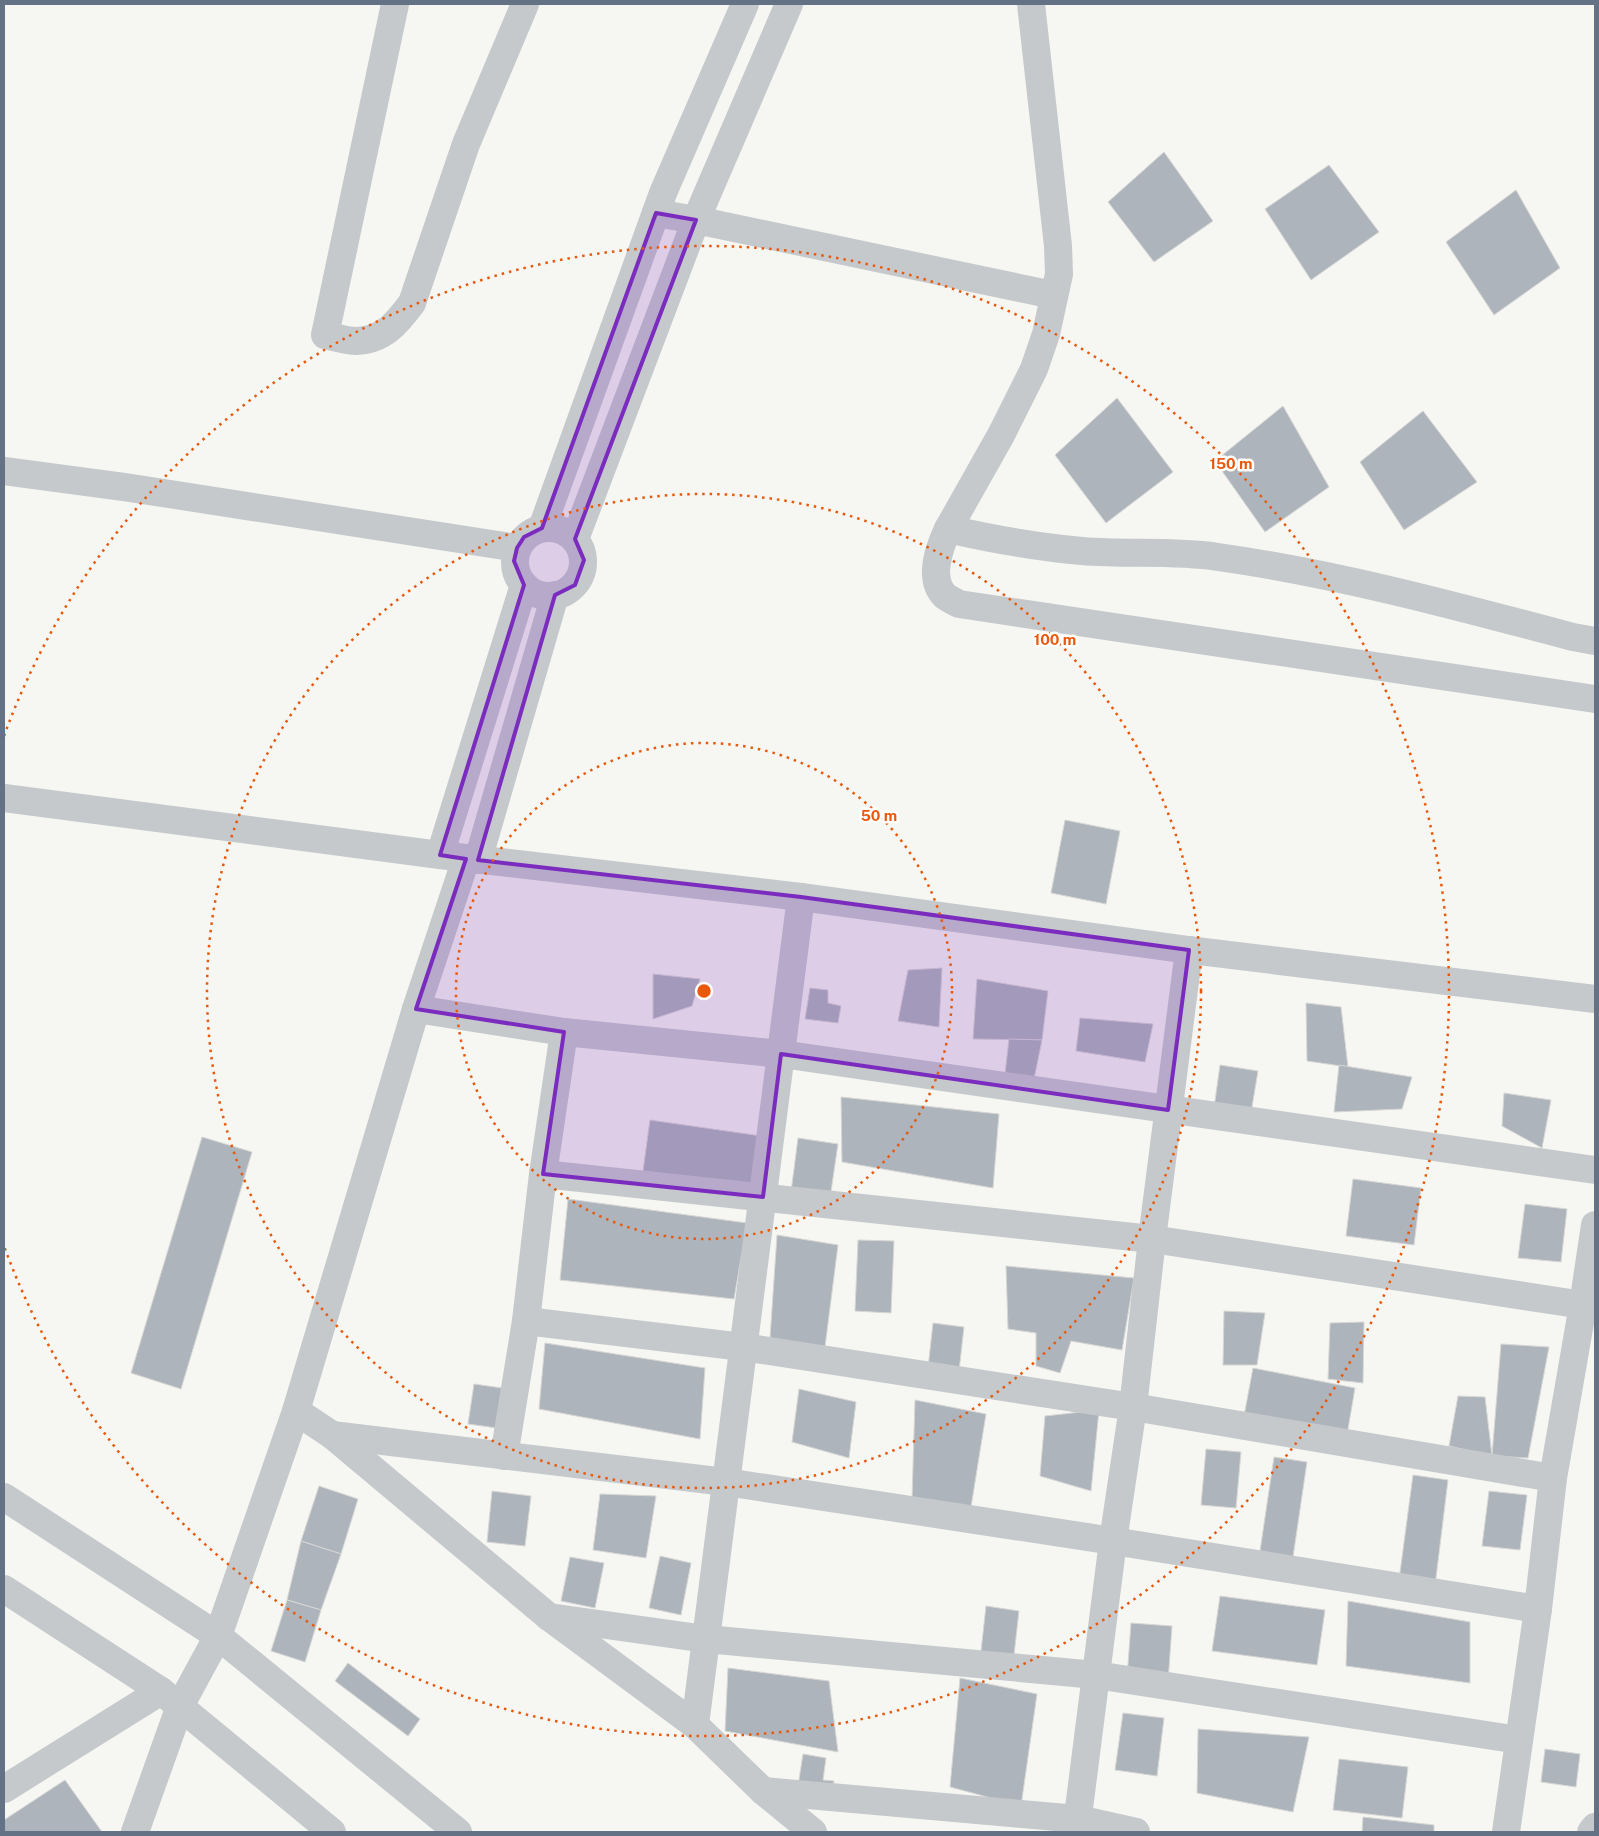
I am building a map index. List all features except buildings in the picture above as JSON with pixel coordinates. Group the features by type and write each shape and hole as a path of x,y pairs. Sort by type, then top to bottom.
{"street":[{"path":"395,4 326,335 356,341 381,336 398,321 412,303 466,144 524,4"},
{"path":"542,528 663,193 745,4"},
{"path":"575,539 696,220 789,4"},
{"path":"1032,4 1058,246 1059,274 1046,334 1034,369 1001,435 948,529 936,566 937,582 946,596 959,604 1595,699"},
{"path":"656,213 1053,295"},
{"path":"4,471 124,487 517,548"},
{"path":"548,527 562,529 575,539 581,547 584,560 582,573 575,585 564,594 550,596 535,593 524,585 516,574 514,561 517,548 524,537 535,530 548,527"},
{"path":"948,529 977,536 1083,551 1157,552 1217,556 1321,574 1422,597 1573,637 1595,641"},
{"path":"461,858 524,585"},
{"path":"135,1832 171,1698 218,1636 296,1411 461,858 556,595"},
{"path":"4,798 461,858 801,897 1189,950 1595,999"},
{"path":"695,1724 801,897"},
{"path":"1077,1825 1113,1541 1133,1407 1152,1239 1189,950"},
{"path":"416,1009 564,1032 781,1054 1595,1170"},
{"path":"504,1456 526,1321 543,1174 564,1032"},
{"path":"543,1174 1152,1239 1583,1305"},
{"path":"1506,1832 1538,1609 1553,1478 1595,1225"},
{"path":"526,1321 744,1347 1133,1407 1553,1478"},
{"path":"296,1411 332,1435 549,1617 695,1724 763,1791 813,1832"},
{"path":"332,1435 726,1482 1113,1541 1538,1609"},
{"path":"4,1497 218,1636 458,1832"},
{"path":"4,1589 171,1698 332,1832"},
{"path":"549,1617 706,1639 1096,1675 1519,1740"},
{"path":"4,1789 171,1698"},
{"path":"763,1791 1136,1832"},
{"path":"1591,1832 1595,1827"}],"highlighted area":[{"path":"656,213 696,220 575,539 584,560 575,585 555,595 478,860 801,897 1189,950 1168,1110 781,1054 763,1197 543,1174 564,1032 416,1009 466,859 440,855 524,585 514,561 517,548 524,537 542,528"}]}
